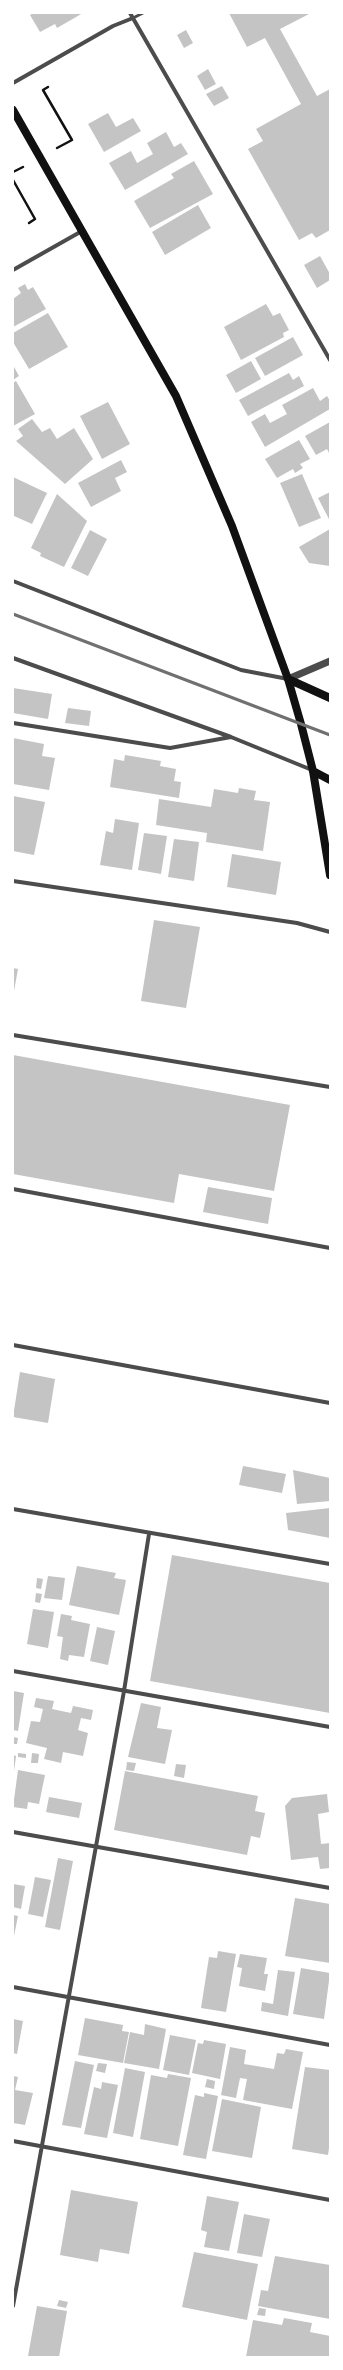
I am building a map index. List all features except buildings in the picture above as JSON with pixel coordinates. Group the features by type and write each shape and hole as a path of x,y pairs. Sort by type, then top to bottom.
{"main road":[{"path":"13,110 176,396 232,526 288,679 313,771 330,875"},
{"path":"288,679 330,698"},
{"path":"313,771 330,780"}],"street":[{"path":"130,13 330,360"},
{"path":"13,83 113,26 133,18"},
{"path":"13,270 82,230"},
{"path":"13,581 241,670 288,679 330,660"},
{"path":"13,658 231,737 313,771"},
{"path":"13,723 170,748 231,737"},
{"path":"13,880 297,923 330,932"},
{"path":"13,1035 330,1087"},
{"path":"13,1189 330,1248"},
{"path":"13,1345 330,1403"},
{"path":"13,1509 148,1534 330,1564"},
{"path":"13,2306 124,1691 148,1534"},
{"path":"13,1671 330,1727"},
{"path":"13,1832 330,1888"},
{"path":"13,1987 69,1999 330,2045"},
{"path":"13,2141 330,2200"}],"lane":[{"path":"133,18 142,13"}],"path":[{"path":"48,87 43,90 72,140"},
{"path":"13,180 35,219 29,223"}],"railway":[{"path":"13,614 330,735"}]}
